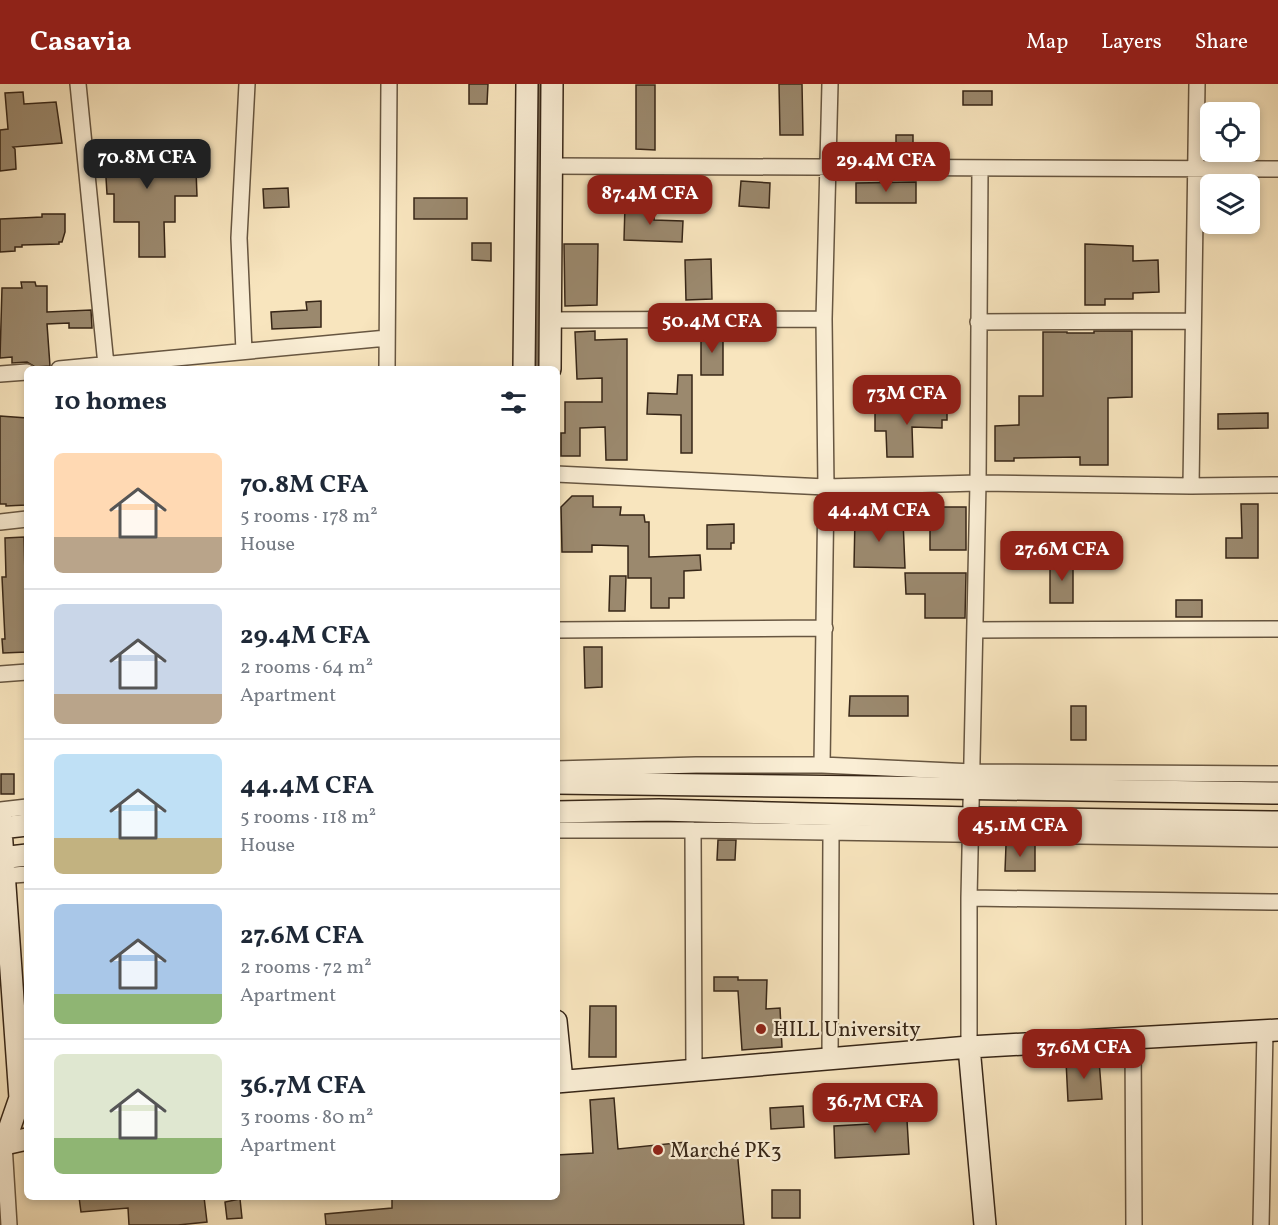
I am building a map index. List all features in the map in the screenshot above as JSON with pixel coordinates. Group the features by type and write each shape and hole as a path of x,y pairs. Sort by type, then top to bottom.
{"street":[{"path":"78,84 106,365"},
{"path":"244,351 239,238 247,84"},
{"path":"387,366 389,84"},
{"path":"524,366 527,84"},
{"path":"550,366 552,84"},
{"path":"822,765 826,487 824,319 830,84"},
{"path":"1191,486 1197,84"},
{"path":"552,166 1278,169"},
{"path":"980,168 978,483 969,898 969,1047 985,1225"},
{"path":"550,320 824,319"},
{"path":"978,322 1193,321"},
{"path":"94,366 387,338"},
{"path":"0,374 24,372"},
{"path":"560,474 826,487 978,483 1278,485"},
{"path":"0,522 24,519"},
{"path":"560,630 825,628"},
{"path":"976,630 1278,629"},
{"path":"0,674 24,672"},
{"path":"560,769 822,765 973,781 1278,793"},
{"path":"560,783 837,785 1278,774"},
{"path":"0,820 24,808"},
{"path":"560,812 659,810 1278,839"},
{"path":"0,820 24,824"},
{"path":"0,820 20,1098 1,1140 9,1225"},
{"path":"560,830 693,830 831,834 971,826 1278,822"},
{"path":"693,830 694,1070"},
{"path":"830,1059 831,834"},
{"path":"2,867 24,856"},
{"path":"2,867 24,873"},
{"path":"969,898 1278,902"},
{"path":"560,1082 969,1047 1133,1036 1271,1031 1271,1132 1261,1225"},
{"path":"1133,1036 1134,1225"},
{"path":"1,1140 24,1139"}],"building":[{"path":"469,84 488,84 487,104 469,104"},
{"path":"779,84 802,84 803,135 780,135"},
{"path":"636,85 655,85 655,150 636,149"},
{"path":"963,91 992,91 992,105 963,105"},
{"path":"23,92 24,104 56,102 62,143 13,147 16,169 0,171 0,130 8,129 5,93"},
{"path":"896,135 913,135 913,155 896,155"},
{"path":"172,143 173,170 196,170 197,196 175,196 175,222 164,222 165,257 139,257 139,222 114,222 114,194 107,194 104,145"},
{"path":"621,180 621,198 596,199 595,181"},
{"path":"741,181 770,183 769,208 739,206"},
{"path":"916,182 916,203 856,203 856,183"},
{"path":"288,188 289,207 264,208 263,189"},
{"path":"414,198 467,198 467,219 414,219"},
{"path":"625,205 655,205 654,220 683,221 682,242 624,240"},
{"path":"42,214 65,214 65,232 62,242 22,245 22,247 15,247 15,251 0,252 0,219 42,217"},
{"path":"472,243 491,243 491,261 472,260"},
{"path":"564,244 598,244 597,305 565,306"},
{"path":"1085,244 1133,246 1133,261 1158,260 1159,292 1133,293 1133,299 1105,299 1105,305 1085,305"},
{"path":"711,259 712,299 686,300 685,260"},
{"path":"21,282 35,282 36,286 47,286 47,312 91,310 92,328 69,328 69,323 47,324 50,366 33,366 27,362 12,363 12,357 0,358 2,288 22,288"},
{"path":"321,301 321,327 272,329 271,312 307,310 306,302"},
{"path":"595,331 595,340 627,339 627,460 606,460 605,427 580,428 580,456 561,456 561,433 565,433 565,402 602,402 602,378 577,379 575,332"},
{"path":"1094,331 1132,331 1132,397 1108,398 1108,465 1080,465 1080,457 1014,458 1014,461 995,461 995,426 1019,425 1019,396 1043,396 1043,332 1094,333"},
{"path":"704,333 723,333 723,375 701,375 701,339 704,339"},
{"path":"678,375 692,375 692,453 681,453 681,415 647,414 648,393 677,394"},
{"path":"904,406 947,407 947,420 942,420 942,428 912,427 913,457 887,457 886,431 875,431 875,410 904,410"},
{"path":"1268,413 1268,428 1218,429 1218,414"},
{"path":"0,416 24,418 24,505 0,504"},
{"path":"572,496 593,496 593,507 621,507 620,515 644,515 645,522 649,522 649,557 700,555 701,570 684,571 684,598 669,598 669,608 651,608 651,578 628,578 628,546 592,545 592,552 562,552 561,507"},
{"path":"1241,504 1258,504 1258,558 1226,558 1226,538 1242,538"},
{"path":"930,507 966,507 966,550 930,550"},
{"path":"855,517 903,520 905,568 854,567"},
{"path":"734,524 734,543 731,543 731,549 707,549 707,525"},
{"path":"24,537 24,652 3,653 2,639 5,639 2,577 6,577 5,538"},
{"path":"1050,562 1073,562 1073,603 1050,603"},
{"path":"905,573 966,573 965,618 925,618 925,594 906,594"},
{"path":"610,576 626,576 625,611 609,611"},
{"path":"1176,600 1202,600 1202,617 1176,617"},
{"path":"584,647 602,647 602,687 585,688"},
{"path":"850,696 908,696 908,716 849,716"},
{"path":"1071,706 1086,706 1086,740 1071,740"},
{"path":"1,774 14,774 14,794 1,794"},
{"path":"718,840 736,840 735,860 717,860"},
{"path":"1006,845 1035,845 1035,871 1005,871"},
{"path":"714,977 767,980 766,1009 780,1008 782,1047 742,1050 738,991 714,991"},
{"path":"590,1006 616,1006 616,1057 589,1057"},
{"path":"1099,1060 1102,1099 1068,1101 1066,1061"},
{"path":"614,1098 618,1149 686,1142 687,1151 737,1149 744,1225 326,1225 325,1214 392,1208 392,1200 560,1200 560,1155 593,1153 590,1100"},
{"path":"906,1103 909,1154 835,1158 834,1126 870,1124 869,1105"},
{"path":"803,1106 804,1127 771,1129 770,1108"},
{"path":"772,1190 800,1190 800,1218 772,1218"},
{"path":"79,1200 204,1200 207,1222 178,1225 129,1225 128,1208 81,1212"},
{"path":"240,1200 242,1218 227,1219 225,1202"}],"waterway":[{"path":"538,366 540,84"}],"place":[{"name":"HILL University","path":"761,1029"},
{"name":"Marché PK3","path":"658,1150"}]}
